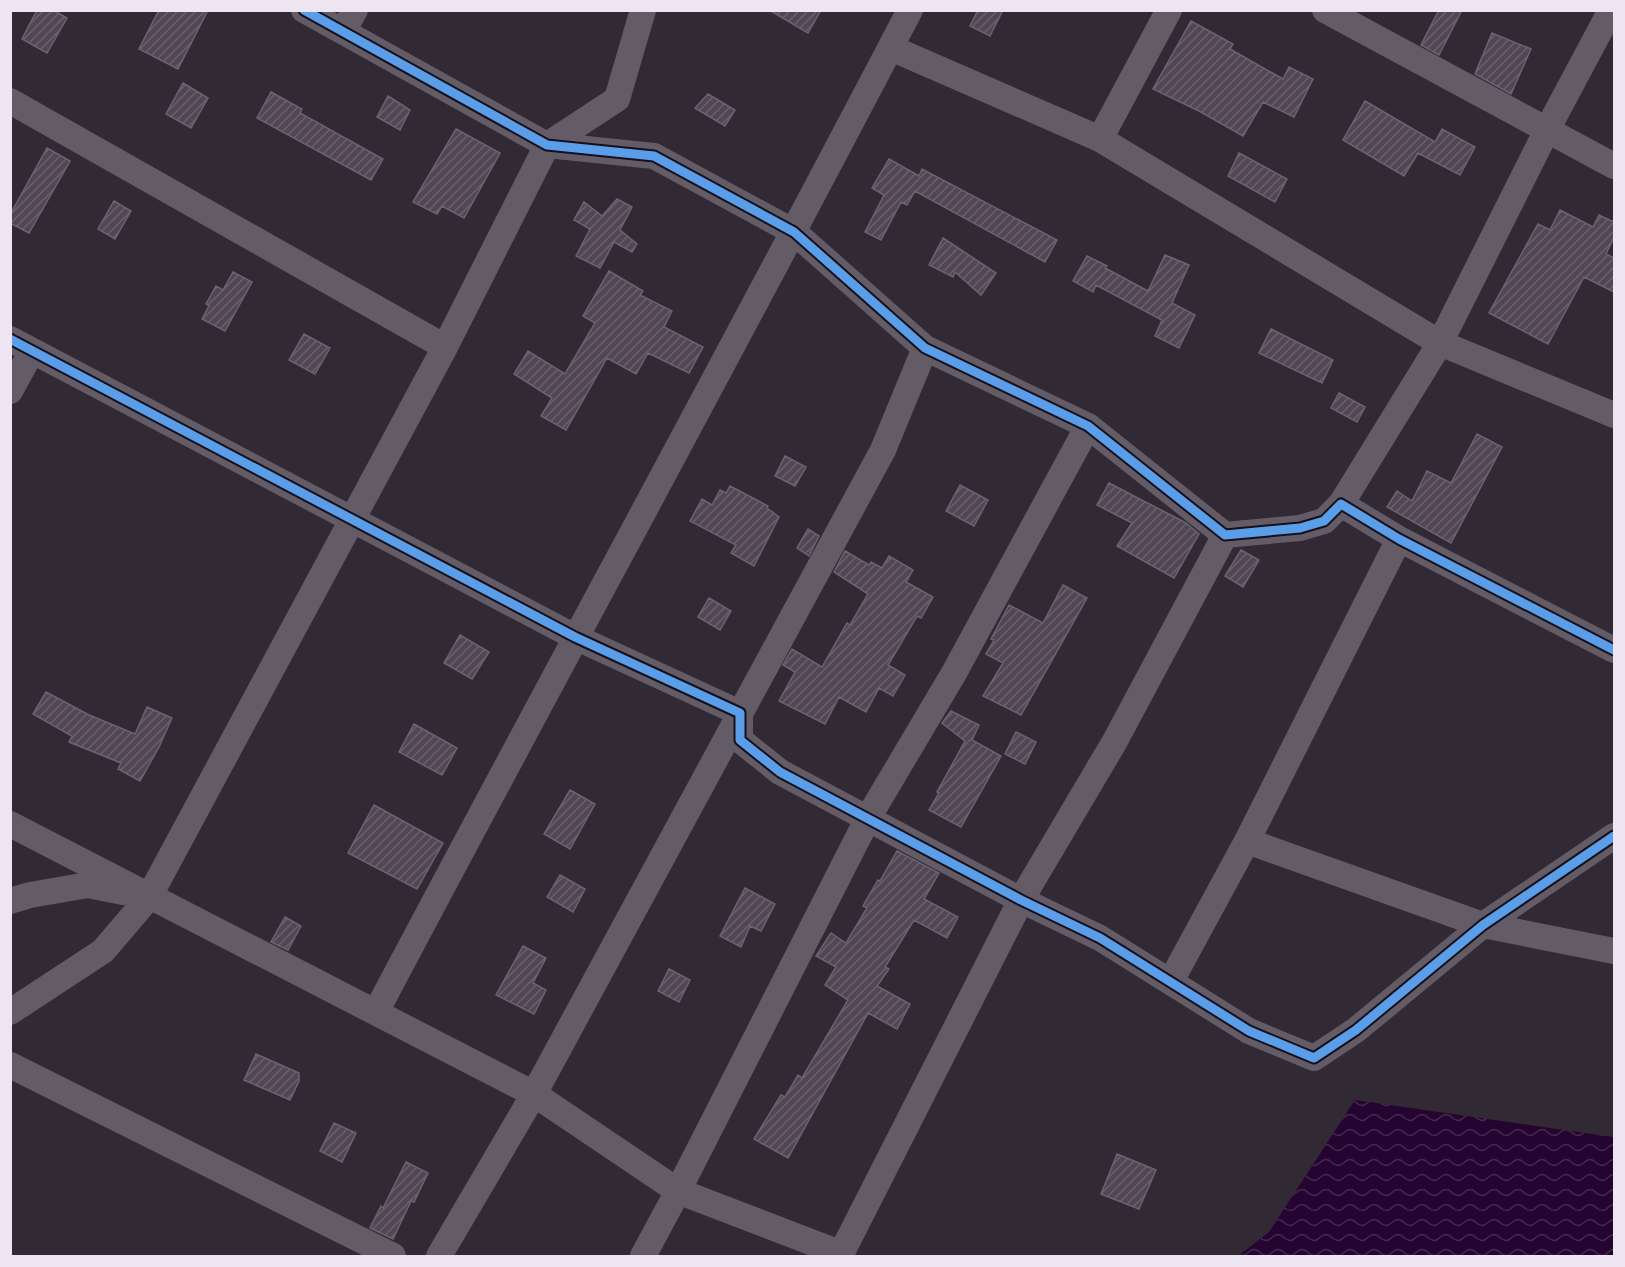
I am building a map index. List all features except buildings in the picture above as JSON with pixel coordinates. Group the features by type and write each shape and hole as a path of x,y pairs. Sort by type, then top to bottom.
{"street":[{"path":"303,10 349,21 547,146 654,156 794,232 925,348 1088,426 1225,535 1300,528 1324,521 1341,504 1440,343 1547,130 1611,10"},
{"path":"10,1012 103,951 149,897 353,521 547,146 617,99 643,10"},
{"path":"376,1012 794,232 910,10"},
{"path":"1100,139 1169,10"},
{"path":"1324,10 1614,166"},
{"path":"891,48 1100,139 1440,343 1614,415"},
{"path":"10,101 445,346"},
{"path":"10,391 21,345 575,637 740,713"},
{"path":"439,1257 534,1094 883,450 925,348"},
{"path":"643,1257 868,818 954,673 1088,426"},
{"path":"1341,504 1399,539 1614,650"},
{"path":"10,824 534,1094 678,1191 841,1255 1021,900 1115,741 1225,535"},
{"path":"1171,981 1247,841 1399,539"},
{"path":"740,713 740,740 780,772 1021,900 1100,938 1249,1031 1314,1058 1356,1030 1483,924 1614,836"},
{"path":"1247,841 1483,924 1614,951"},
{"path":"10,900 88,885 149,897"},
{"path":"10,1065 393,1257"}],"water":[{"path":"1355,1100 1614,1137 1614,1256 1238,1256 1269,1232"}],"cycle path":[{"path":"304,10 547,145 654,156 794,232 925,348 1088,426 1225,535 1300,528 1324,521 1341,504 1399,539 1614,650"},
{"path":"10,339 575,637 740,713 740,740 780,772 1021,900 1100,938 1249,1031 1314,1058 1356,1030 1483,925 1614,836"}]}
